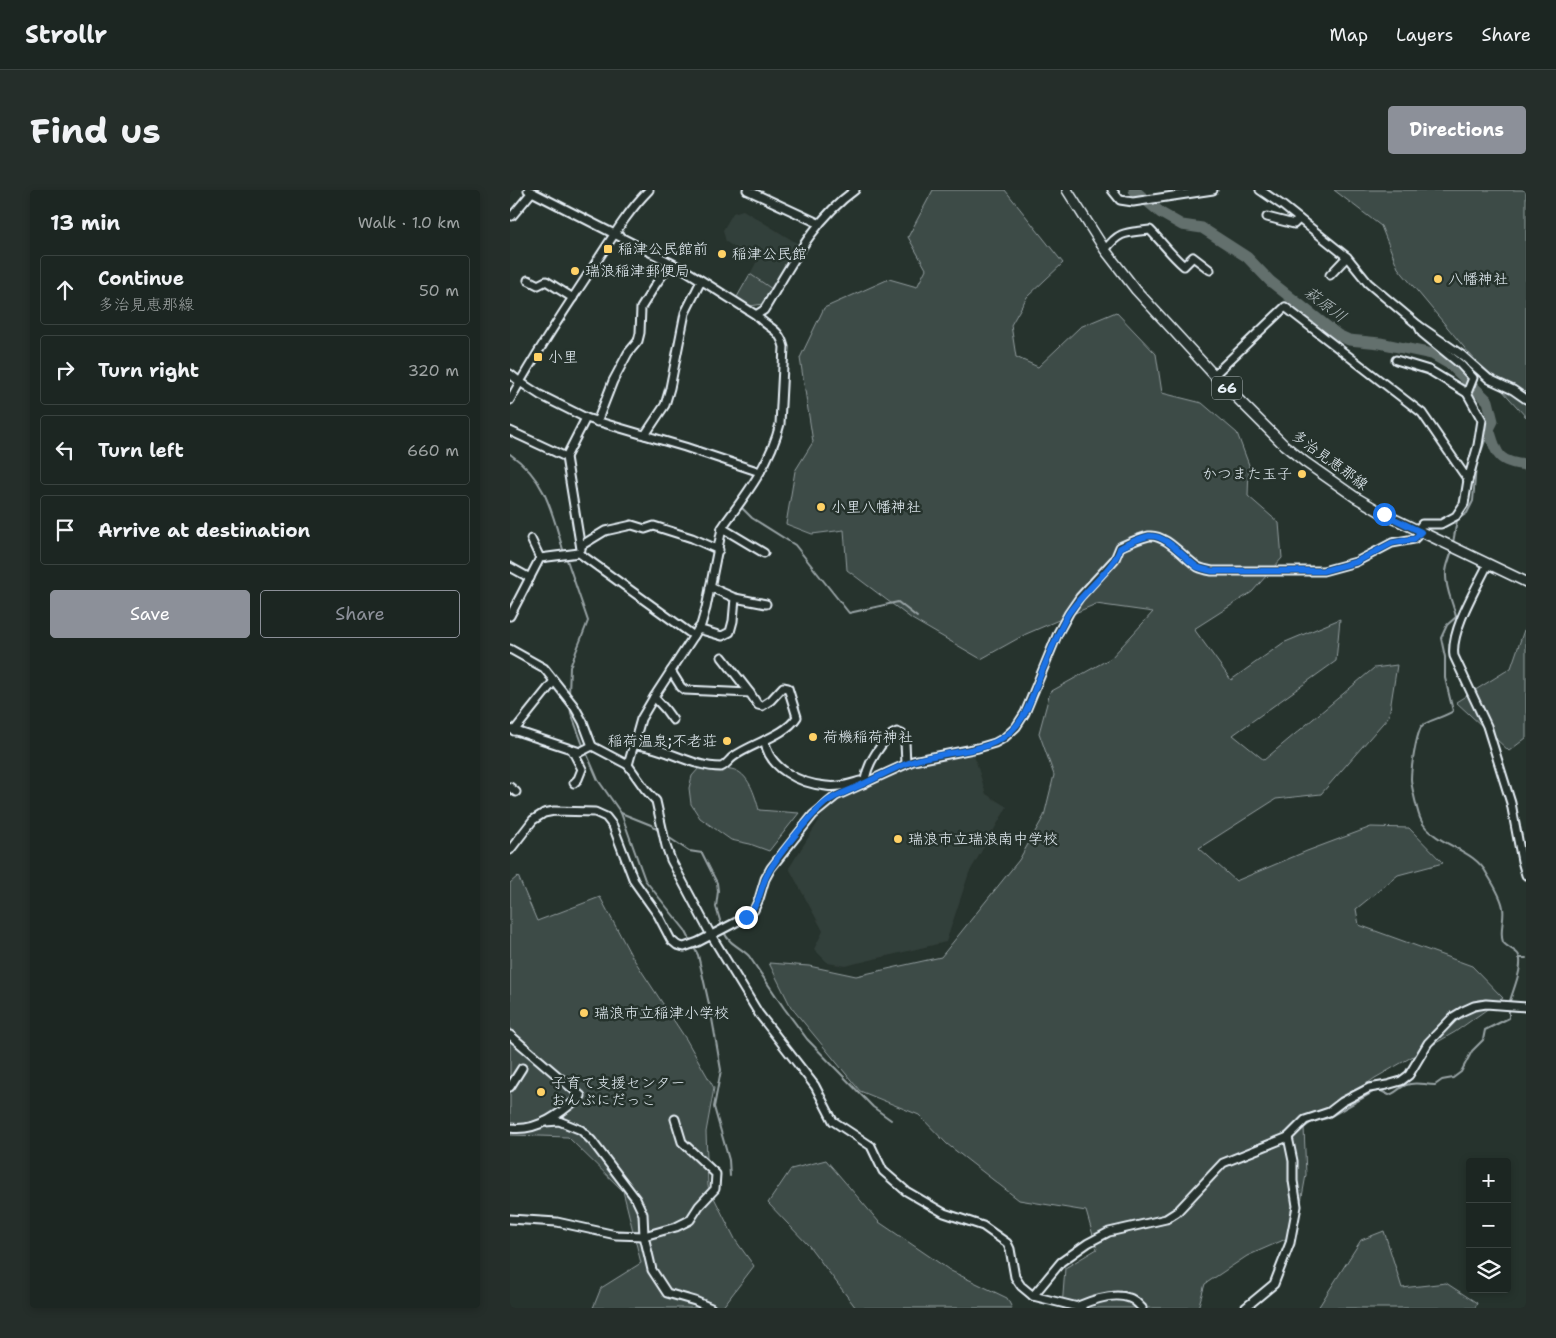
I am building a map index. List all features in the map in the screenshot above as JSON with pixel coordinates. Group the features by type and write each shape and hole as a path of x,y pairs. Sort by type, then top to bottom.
{"main road":[{"name":"多治見恵那線","path":"1067,190 1105,250 1141,296 1214,375 1265,426 1305,462 1355,497 1432,538 1526,582"}],"street":[{"path":"747,190 818,223"},
{"path":"1112,190 1120,200 1133,202 1213,190"},
{"path":"1260,190 1275,199 1347,257 1368,283 1418,324 1463,356 1489,379 1513,390 1526,399"},
{"path":"512,216 530,191 685,270 756,315 782,337 784,347 780,424 777,435 755,483 722,528 719,550 702,621 641,719 628,765"},
{"path":"510,400 614,234 645,191"},
{"path":"756,315 764,310 818,223 850,191"},
{"path":"1266,217 1294,224 1299,219"},
{"path":"1105,250 1113,239 1121,234 1150,230 1165,244 1172,256 1184,266 1193,257 1210,270"},
{"path":"1330,275 1347,257"},
{"path":"597,422 613,381 628,353 638,341 641,308 671,263"},
{"path":"528,280 538,285 546,280 573,298"},
{"path":"645,435 665,404 685,313 701,281"},
{"path":"1214,375 1285,307 1422,413 1468,480"},
{"path":"1418,324 1422,333 1460,364 1473,378 1467,393"},
{"path":"510,850 533,820 544,813 554,811 595,812 606,817 613,826 634,881 658,915 671,940 677,945 684,947 698,942 746,917 754,910 771,868 813,815 825,803 836,796 906,764 926,757 978,748 995,743 1016,727 1025,713 1058,633 1069,613 1080,597 1115,559 1120,548 1151,536 1168,542 1190,561 1205,570 1323,571 1356,562 1392,543 1414,539 1422,524 1441,524 1456,516 1464,504 1482,420 1467,393 1429,370 1396,360"},
{"path":"510,374 520,382 586,418 760,472"},
{"path":"586,418 566,457 580,549 694,636"},
{"path":"510,431 566,457"},
{"path":"540,558 565,556 580,549 605,531 632,525 646,529 654,526 692,538 719,550"},
{"path":"722,528 764,553"},
{"path":"531,539 540,558"},
{"path":"510,616 540,558"},
{"path":"1488,564 1457,630 1453,649 1454,656 1487,726 1511,802 1526,875"},
{"path":"510,567 530,578"},
{"path":"710,587 735,598 766,604"},
{"path":"698,629 722,636 730,632 735,598"},
{"path":"510,649 544,668 574,706 583,722 592,746 628,765 656,801 664,839 671,860 711,935 759,1014 815,1086 833,1120 871,1146 883,1171 906,1191 944,1213 982,1226 1007,1243 1010,1249 1015,1277 1021,1286 1032,1296 1080,1307 1087,1302 1119,1296 1132,1298 1142,1308"},
{"path":"633,744 644,745 698,764 721,767 756,743 765,740 793,723 797,717 788,688 783,686 771,700 762,706 758,705 722,657"},
{"path":"671,671 685,690 750,693"},
{"path":"554,681 512,730 580,752 592,746"},
{"path":"654,697 672,720"},
{"path":"864,783 865,777 878,752 890,735 897,732 902,734 905,742 906,764"},
{"path":"765,740 768,754 781,768 795,777 826,786 842,786 860,781 864,783"},
{"path":"572,750 582,769 574,783"},
{"path":"510,787 516,792"},
{"path":"1032,1296 1061,1262 1088,1243 1109,1232 1166,1219 1177,1212 1223,1162 1288,1137 1305,1120 1329,1112 1342,1102 1369,1088 1387,1086 1401,1081 1409,1075 1428,1043 1453,1017 1463,1011 1486,1004 1526,1007"},
{"path":"510,1035 581,1096 545,1122 531,1126 510,1128"},
{"path":"510,1088 522,1068"},
{"path":"510,1219 557,1222 616,1235 644,1236 676,1227 690,1220 699,1206 715,1189 716,1174 682,1142 675,1119"},
{"path":"545,1122 559,1122 581,1130 592,1141 636,1198 643,1214 644,1236 652,1270 667,1293 696,1301 711,1308"},
{"path":"1245,1308 1274,1284 1290,1243 1297,1206 1293,1181 1293,1162 1288,1137"}],"shaded area":[{"path":"933,190 1005,190 1063,263 1027,297 1011,325 1016,357 1038,367 1080,327 1116,312 1156,354 1162,393 1202,403 1237,433 1249,465 1248,496 1279,523 1282,558 1252,592 1194,629 1231,680 1283,643 1340,619 1336,661 1233,735 1264,760 1374,668 1397,665 1389,716 1321,794 1276,799 1199,848 1236,881 1371,827 1409,828 1443,863 1398,875 1356,909 1359,925 1472,966 1503,998 1455,1032 1375,1078 1304,1127 1306,1175 1295,1235 1247,1256 1205,1284 1198,1308 1062,1308 1065,1268 1097,1249 1086,1211 1019,1200 947,1144 919,1115 860,1091 791,1007 769,963 809,966 856,976 941,957 1019,860 1044,816 1054,775 1039,733 1050,692 1111,658 1153,612 1096,604 1026,634 981,659 912,619 847,570 844,530 812,534 786,524 795,471 813,442 800,358 824,308 889,279 917,287 926,269 908,237"},
{"path":"1334,190 1526,190 1526,417 1468,352 1398,268 1381,226"},
{"path":"743,210 800,245 772,289 750,274 757,261 726,242 723,230 733,213"},
{"path":"750,274 772,289 763,304 750,306 737,297"},
{"path":"1524,630 1526,631 1526,738 1509,751 1456,702 1511,668"},
{"name":"瑞浪市立瑞浪南中学校","path":"974,755 986,794 1007,807 969,873 946,942 845,966 828,963 814,949 823,931 789,868 825,811 844,797 921,764"},
{"path":"699,768 727,768 737,771 750,785 759,810 799,813 769,851 731,840 700,818 691,804 689,788 692,776"},
{"path":"518,876 537,921 600,897 631,955 686,1039 714,1088 706,1132 708,1186 736,1241 754,1266 722,1308 593,1308 601,1288 641,1263 623,1191 568,1137 510,1135 510,883"},
{"path":"826,1160 879,1222 951,1271 1007,1298 1012,1308 856,1308 809,1246 768,1203 791,1169"},
{"path":"1384,1231 1402,1288 1446,1283 1477,1303 1475,1308 1318,1308 1361,1240"}],"waterway":[{"name":"萩原川","path":"1134,190 1161,213 1182,225 1202,228 1247,257 1270,281 1338,335 1349,340 1380,343 1432,354 1451,365 1488,401 1493,421 1489,429 1500,456 1509,462 1526,465"},
{"path":"1453,543 1457,520 1467,513 1473,501 1476,466 1489,429"},
{"path":"510,454 522,464 540,486 551,511 564,553"},
{"path":"741,507 752,518 795,545 849,613 898,602 917,617"},
{"path":"625,524 630,520 645,526"},
{"path":"666,533 690,542"},
{"path":"1452,550 1446,579 1456,617 1447,625 1441,638 1445,657 1445,678 1453,711 1421,727 1414,753 1411,782 1418,812 1425,826 1431,833 1476,861 1487,874 1499,895 1503,912 1503,942 1516,952 1520,958 1516,984 1510,1001"},
{"path":"566,557 588,621 570,667 569,695"},
{"path":"566,559 578,557"},
{"path":"570,705 571,713 584,748"},
{"path":"586,752 598,780 621,813 645,880 685,930 698,955 721,1070 714,1107 729,1160 730,1176"},
{"path":"621,813 651,825 659,831"},
{"path":"665,835 689,851 702,853 717,883 716,907 722,927"},
{"path":"724,932 732,942 749,956 807,1039 873,1107 891,1120"},
{"path":"1519,958 1526,958"},
{"path":"1297,1133 1313,1121 1328,1118 1375,1091 1381,1091 1389,1095 1409,1084 1435,1085 1442,1080 1453,1078 1461,1072 1472,1051 1483,1040 1485,1030 1509,1018 1509,1011"}],"place":[{"name":"稲津公民館前","path":"608,249"},
{"name":"稲津公民館","path":"722,254"},
{"name":"瑞浪稲津郵便局","path":"575,271"},
{"name":"八幡神社","path":"1438,279"},
{"name":"小里","path":"538,357"},
{"name":"かつまた玉子","path":"1302,474"},
{"name":"小里八幡神社","path":"821,507"},
{"name":"荷機稲荷神社","path":"813,737"},
{"name":"稲荷温泉;不老荘","path":"727,741"},
{"name":"瑞浪市立瑞浪南中学校","path":"898,839"},
{"name":"瑞浪市立稲津小学校","path":"584,1013"},
{"name":"子育て支援センター おんぶにだっこ","path":"541,1092"}],"route":[{"path":"746,917 754,910 771,868 813,815 825,803 836,796 914,761 995,743 1016,727 1025,713 1058,633 1069,613 1080,597 1115,559 1120,548 1151,536 1168,542 1199,568 1205,570 1323,571 1348,566 1392,543 1414,539 1421,532 1384,514"}]}
